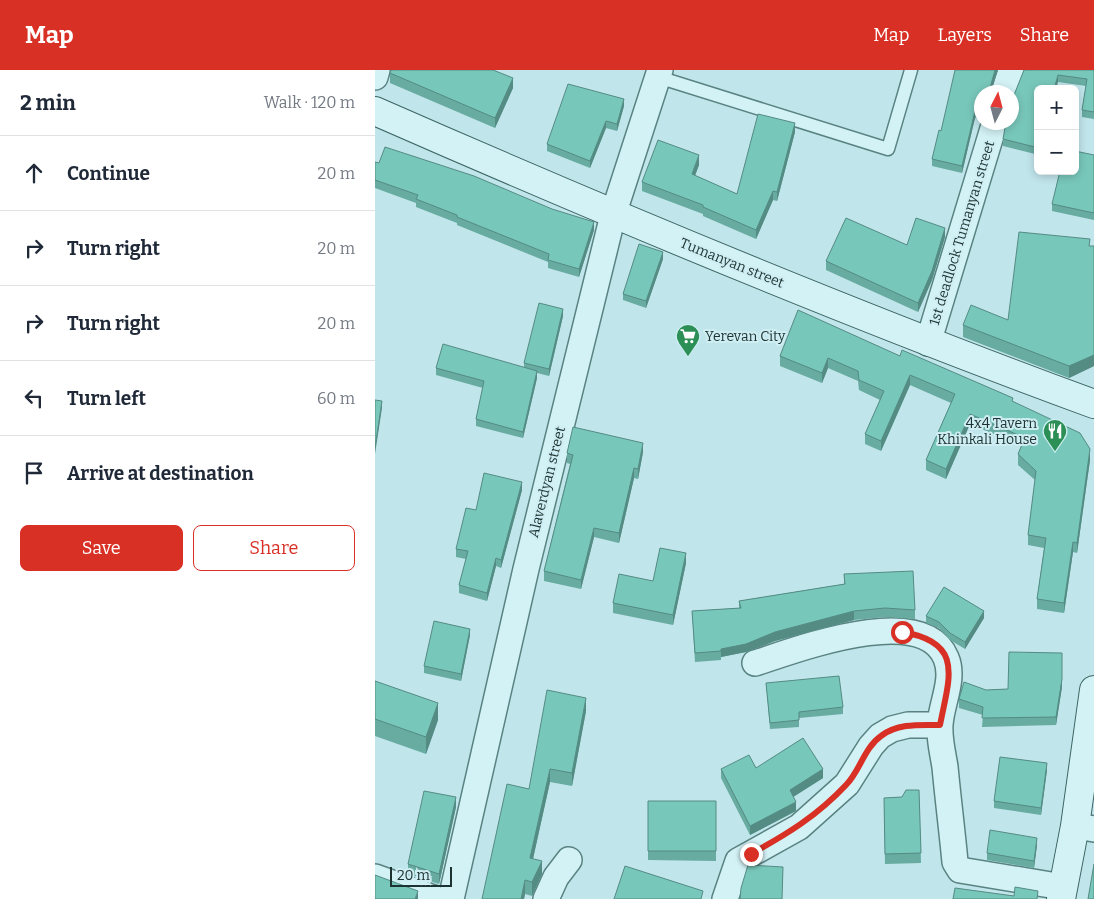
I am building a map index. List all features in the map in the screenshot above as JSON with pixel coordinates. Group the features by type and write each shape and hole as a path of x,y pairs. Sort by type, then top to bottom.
{"main road":[{"name":"Tumanyan street","path":"375,111 613,215 928,343 1094,404"},
{"path":"1062,893 1084,827 1094,690"}],"street":[{"path":"375,76 377,70"},
{"path":"1006,85 1011,70"},
{"name":"Alaverdyan street","path":"451,899 526,569 613,215 659,73"},
{"name":"1st deadlock Tumanyan street","path":"928,343 993,130"},
{"path":"755,663 850,635 902,632 931,639 946,657 949,666 949,676 940,725 955,862 960,870 1044,885 1062,893"},
{"path":"725,899 739,861 799,827 847,784 871,746 880,736 892,729 908,726 940,725"},
{"path":"546,899 556,877 569,860"},
{"path":"375,877 437,899"}],"lane":[{"path":"659,73 888,149 911,70"}],"building":[{"path":"391,70 493,70 513,78 495,118 390,73"},
{"path":"955,70 995,70 991,85 974,85 974,115 962,166 932,159 939,130 941,131"},
{"path":"1024,70 1094,70 1094,112 1082,110 1087,79 1058,75 1055,85 1034,85 1034,147 1003,139 1005,130 1019,130 1018,85"},
{"path":"568,84 624,99 617,124 606,121 590,161 547,144"},
{"path":"758,114 795,123 777,192 773,191 756,230 703,207 703,205 642,182 658,140 699,155 692,174 737,194"},
{"path":"385,147 474,176 552,209 594,222 579,269 548,260 549,254 416,199 418,195 375,180 375,162 379,163"},
{"path":"1079,152 1094,155 1094,213 1052,204 1059,175 1079,175"},
{"path":"846,218 907,245 916,218 945,228 932,271 918,303 826,261"},
{"path":"1019,232 1090,239 1089,246 1094,246 1094,355 1069,366 963,325 971,305 1008,320"},
{"path":"639,244 663,252 646,301 623,294"},
{"path":"539,303 563,309 549,369 524,363"},
{"path":"798,310 900,356 902,350 1013,398 1012,401 1080,433 1090,449 1077,543 1073,542 1064,603 1037,599 1046,538 1028,535 1036,471 1018,454 1025,438 970,414 946,469 926,460 955,394 910,375 881,441 865,434 884,391 859,380 858,371 828,358 822,373 780,356"},
{"path":"443,344 537,371 523,432 476,419 484,381 436,368"},
{"path":"375,400 382,401 375,447"},
{"path":"573,427 643,443 638,469 634,468 619,533 594,528 581,580 544,571 573,455 567,453"},
{"path":"484,473 522,482 501,560 496,558 487,593 459,585 468,551 456,549 466,508 476,510"},
{"path":"660,548 686,553 673,615 613,603 619,574 653,581"},
{"path":"913,571 915,610 885,608 854,611 775,632 746,644 721,649 721,651 695,653 692,611 741,608 739,601 845,584 844,574"},
{"path":"944,587 984,611 965,642 950,633 939,622 926,616"},
{"path":"434,621 470,629 461,674 424,666"},
{"path":"1009,652 1062,653 1062,679 1056,717 982,718 983,707 959,699 964,682 986,690 1008,689"},
{"path":"839,676 843,707 799,712 799,720 770,723 766,683"},
{"path":"375,681 438,703 426,737 375,719"},
{"path":"547,690 586,698 572,773 550,769 530,858 542,861 532,882 525,880 521,899 482,899 507,784 529,789"},
{"path":"803,738 823,769 790,790 796,802 750,826 721,769 749,755 756,768"},
{"path":"1000,757 1047,763 1041,808 994,801"},
{"path":"906,790 919,790 921,853 885,854 884,798 902,797"},
{"path":"424,791 456,797 439,874 408,864"},
{"path":"648,801 716,801 716,851 648,851"},
{"path":"990,830 1037,838 1034,861 987,853"},
{"path":"1094,864 1094,899 1088,899"},
{"path":"748,865 783,867 782,899 740,899 741,888"},
{"path":"625,866 703,891 701,899 614,899"},
{"path":"375,875 418,891 415,899 375,899"},
{"path":"1015,887 1038,891 1037,899 953,899 955,888 1014,896"}],"place":[{"name":"Yerevan City","path":"688,357"},
{"name":"4x4 Tavern Khinkali House","path":"1055,452"}],"route":[{"path":"751,854 799,827 847,784 871,746 880,736 892,729 908,726 940,725 949,676 949,666 946,657 931,639 917,634 902,632"}]}
